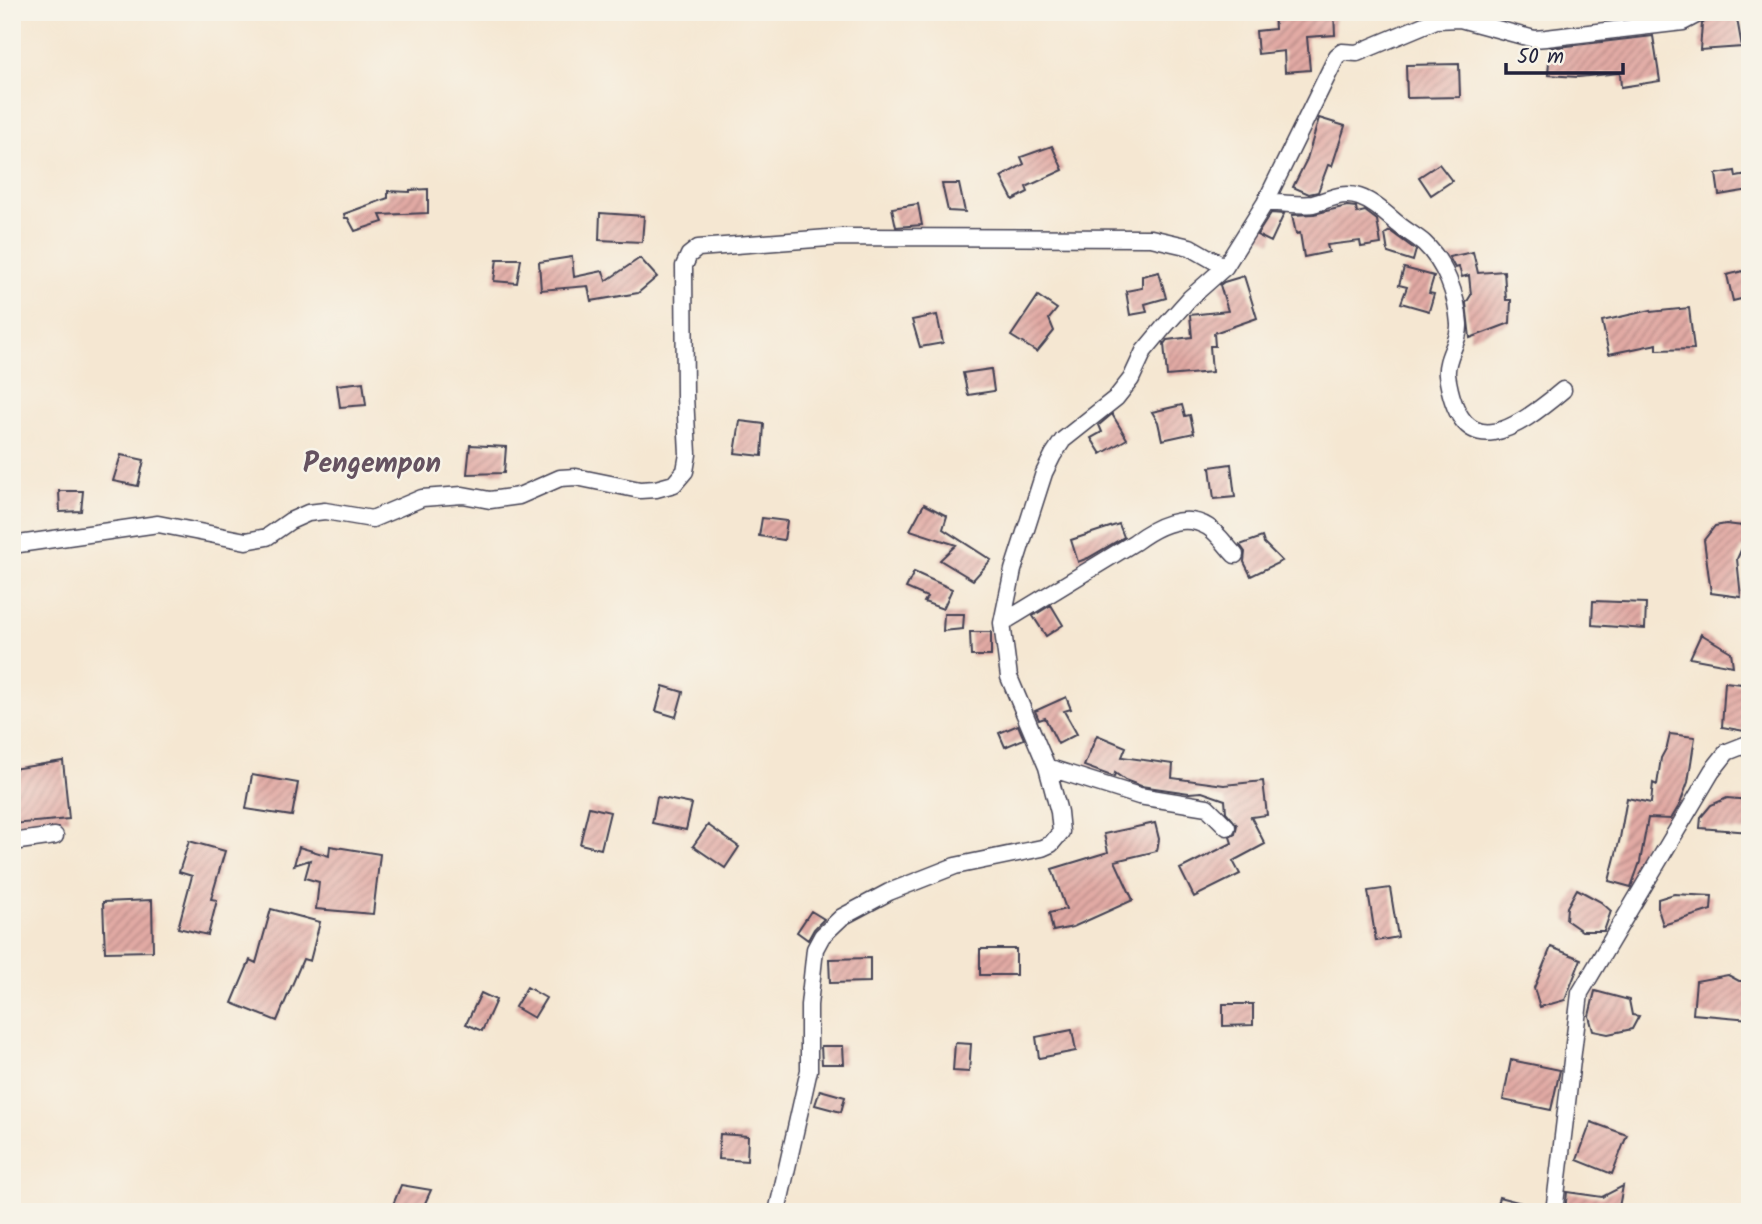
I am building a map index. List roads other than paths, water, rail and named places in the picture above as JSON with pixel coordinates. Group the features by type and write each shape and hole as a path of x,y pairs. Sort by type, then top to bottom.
{"street":[{"path":"777,1212 809,1070 808,1005 818,942 842,917 889,892 955,866 1051,844 1061,832 1059,812 1047,767 1009,677 1002,624 1029,514 1053,454 1063,440 1116,398 1144,352 1164,327 1190,298 1225,267 1265,203 1335,60 1342,52 1357,53 1436,20 1447,18 1534,39 1683,22 1702,12"},
{"path":"1265,203 1312,204 1345,194 1360,197 1380,209 1423,243 1441,263 1456,310 1458,337 1447,371 1450,392 1467,424 1480,432 1494,433 1510,428 1532,416 1563,390"},
{"path":"12,545 158,524 246,541 267,537 290,521 308,513 325,511 372,519 422,498 463,495 490,500 519,496 560,478 576,477 640,490 674,484 685,471 688,454 684,266 689,255 698,248 841,237 1151,238 1190,247 1225,267"},
{"path":"1002,624 1135,542 1153,528 1168,523 1192,521 1208,527 1235,555"},
{"path":"1554,1212 1580,993 1712,771 1727,752 1750,743"},
{"path":"1047,767 1139,796 1207,807 1227,827"},
{"path":"12,842 55,836"}],"district":[{"name":"Pengempon","path":"372,464"}]}
